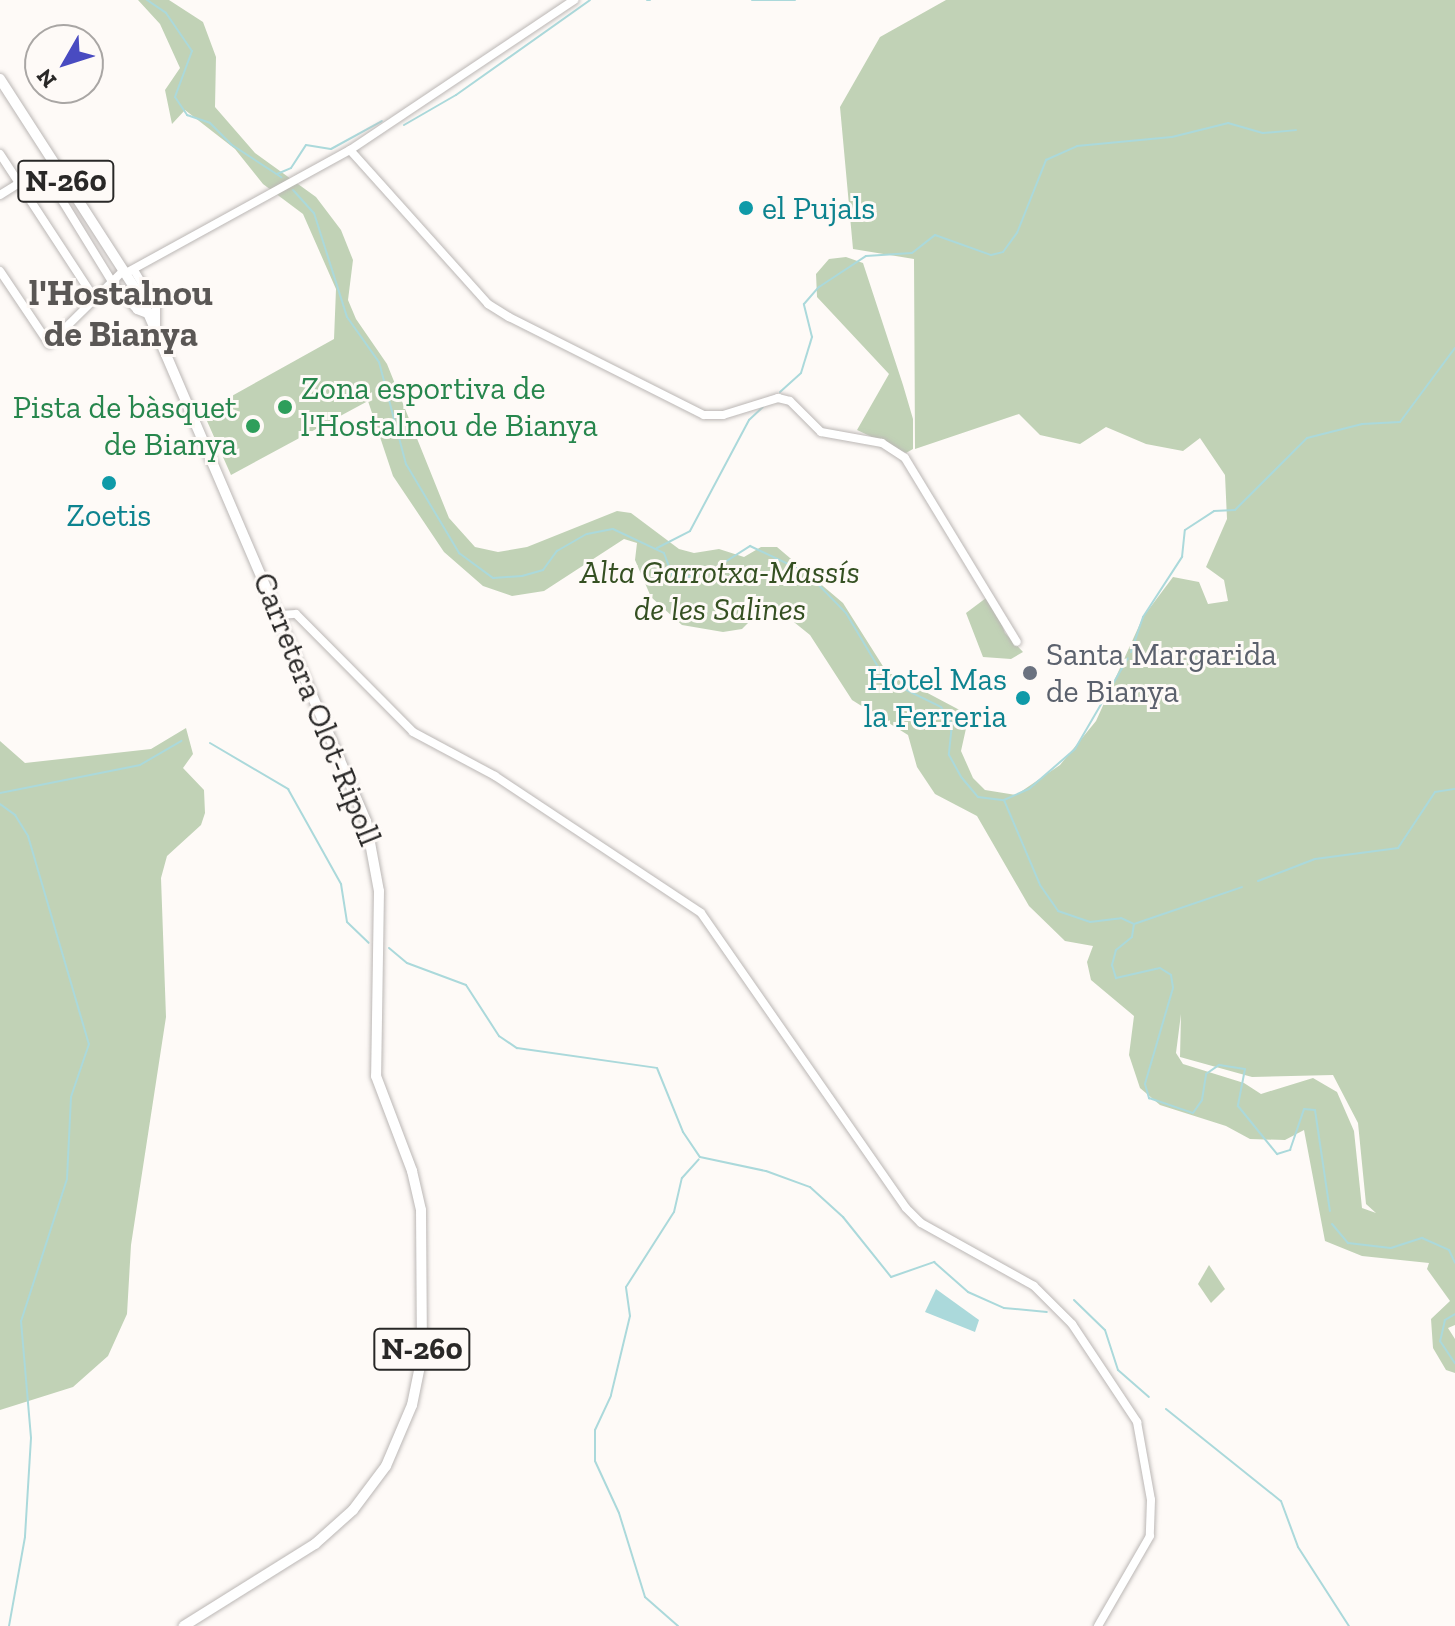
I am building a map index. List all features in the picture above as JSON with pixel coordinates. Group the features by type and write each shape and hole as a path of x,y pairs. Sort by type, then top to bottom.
{"main road":[{"name":"Carretera Olot-Ripoll","path":"0,79 129,274 150,315 280,615 376,856 376,1076 419,1191 425,1259 422,1356 399,1440 353,1510 291,1562 184,1626"}],"street":[{"path":"0,271 49,344 112,280 129,274 350,150 574,0"},
{"path":"350,150 488,304 509,317 704,415 723,415 778,398 790,401 821,432 882,443 905,458 989,589 1017,642"},
{"path":"0,154 95,299"},
{"path":"67,181 55,189 112,280 137,310 150,315"},
{"path":"0,195 19,183"},
{"path":"120,289 129,274"},
{"path":"129,274 156,307 156,330"},
{"path":"0,289 15,294"},
{"path":"104,291 120,289"},
{"path":"280,615 296,614 413,732 495,776 701,913 906,1208 921,1223 1034,1286 1072,1324 1137,1422 1151,1500 1150,1536 1098,1626"}],"green space":[{"name":"Alta Garrotxa-Massís de les Salines","path":"138,0 169,0 203,22 216,57 215,107 255,153 316,197 341,230 353,260 348,300 356,319 387,364 449,518 475,547 498,552 527,547 617,511 631,513 679,549 694,553 719,549 744,557 761,547 777,547 843,603 886,671 969,715 961,751 973,778 985,790 1016,795 1060,765 1096,721 1143,617 1173,577 1199,582 1208,604 1228,601 1224,580 1206,567 1227,519 1225,475 1200,438 1183,451 1146,444 1106,427 1080,444 1040,435 1019,414 915,449 914,259 853,249 840,107 880,37 946,0 1455,0 1455,1325 1448,1328 1455,1339 1455,1373 1446,1370 1433,1348 1431,1319 1450,1301 1427,1269 1429,1263 1362,1256 1325,1241 1304,1130 1285,1140 1250,1139 1226,1126 1160,1105 1140,1088 1129,1055 1134,1016 1091,980 1087,962 1093,946 1065,941 1029,906 977,816 935,794 917,767 908,735 852,700 810,635 769,602 742,629 723,632 682,625 651,597 635,560 637,543 624,539 544,591 512,596 483,586 444,552 393,476 368,401 231,475 203,412 334,339 336,289 303,214 263,184 235,149 185,110 172,124 165,90 180,68 160,24","holes":["1181,1014 1180,1057 1252,1077 1333,1075 1358,1123 1366,1204 1376,1213 1362,1208 1354,1131 1337,1092 1313,1078 1261,1094 1244,1083 1183,1064 1176,1053"]},
{"path":"846,257 863,263 903,385 913,419 913,449 906,453 857,430 889,374 817,297 816,274 829,259"},
{"path":"990,595 1005,633 1023,652 1011,659 983,657 966,613"},
{"path":"186,728 193,754 183,768 204,790 205,813 201,825 167,856 161,878 166,1017 131,1245 127,1314 108,1356 73,1387 0,1410 0,741 25,763 151,749"},
{"path":"1209,1265 1225,1289 1211,1303 1198,1284"}],"water":[{"path":"936,1289 979,1320 975,1332 925,1312"}],"waterway":[{"path":"147,0 166,13 192,51 175,97 187,115 210,123 232,145 281,177"},
{"path":"404,125 456,95 590,0"},
{"path":"752,0 795,0"},
{"path":"277,174 291,168 306,145 331,149 382,121"},
{"path":"780,392 801,373 812,337 804,304 819,287 866,256 912,253 935,235 991,255 1003,252 1017,233 1046,160 1077,146 1172,137 1228,123 1263,133 1296,130"},
{"path":"293,190 314,213 347,317 379,362 406,464 459,553 493,578 522,576 543,570 557,551 587,534 613,529 664,553 674,581 714,569 750,546 807,573 846,613 886,680 941,707 952,724 949,755 962,778 978,797 1004,800 1040,885 1058,911 1090,922 1121,918 1134,924 1132,937 1116,950 1112,965 1116,978 1160,968 1171,975 1173,988 1145,1084 1149,1098 1193,1113 1202,1100 1206,1074 1219,1065 1245,1069 1238,1106 1277,1154 1290,1150 1304,1109 1315,1110 1330,1211"},
{"path":"1131,652 1143,617 1182,557 1185,530 1214,511 1235,510 1307,438 1362,424 1400,422 1455,348"},
{"path":"657,548 690,531 749,420 763,407"},
{"path":"1004,800 1029,789 1075,749 1128,658"},
{"path":"0,793 140,765 181,741"},
{"path":"210,743 288,789 341,884 347,922 369,943"},
{"path":"1258,881 1315,859 1398,848 1435,792 1455,789"},
{"path":"0,804 15,815 28,836 89,1044 71,1097 67,1179 21,1321 31,1438 25,1537 9,1626"},
{"path":"1134,924 1242,887"},
{"path":"389,948 407,963 466,985 499,1036 517,1048 657,1068 683,1132 700,1157 766,1171 810,1187 843,1217 891,1277 934,1262 968,1292 1004,1308 1047,1312"},
{"path":"678,1626 645,1597 619,1513 595,1461 595,1430 611,1395 630,1316 626,1287 674,1212 682,1178 699,1159"},
{"path":"1332,1224 1348,1243 1391,1248 1422,1238 1449,1250 1455,1263"},
{"path":"1074,1300 1105,1330 1118,1370 1149,1397"},
{"path":"1455,1314 1445,1320 1440,1341 1455,1363"},
{"path":"1166,1409 1281,1501 1298,1547 1349,1626"}],"place":[{"name":"el Pujals","path":"746,208"},
{"name":"Zona esportiva de l'Hostalnou de Bianya","path":"285,407"},
{"name":"Pista de bàsquet de Bianya","path":"253,426"},
{"name":"Zoetis","path":"109,483"},
{"name":"Santa Margarida de Bianya","path":"1030,673"},
{"name":"Hotel Mas la Ferreria","path":"1023,698"}],"district":[{"name":"l'Hostalnou de Bianya","path":"121,312"}]}
